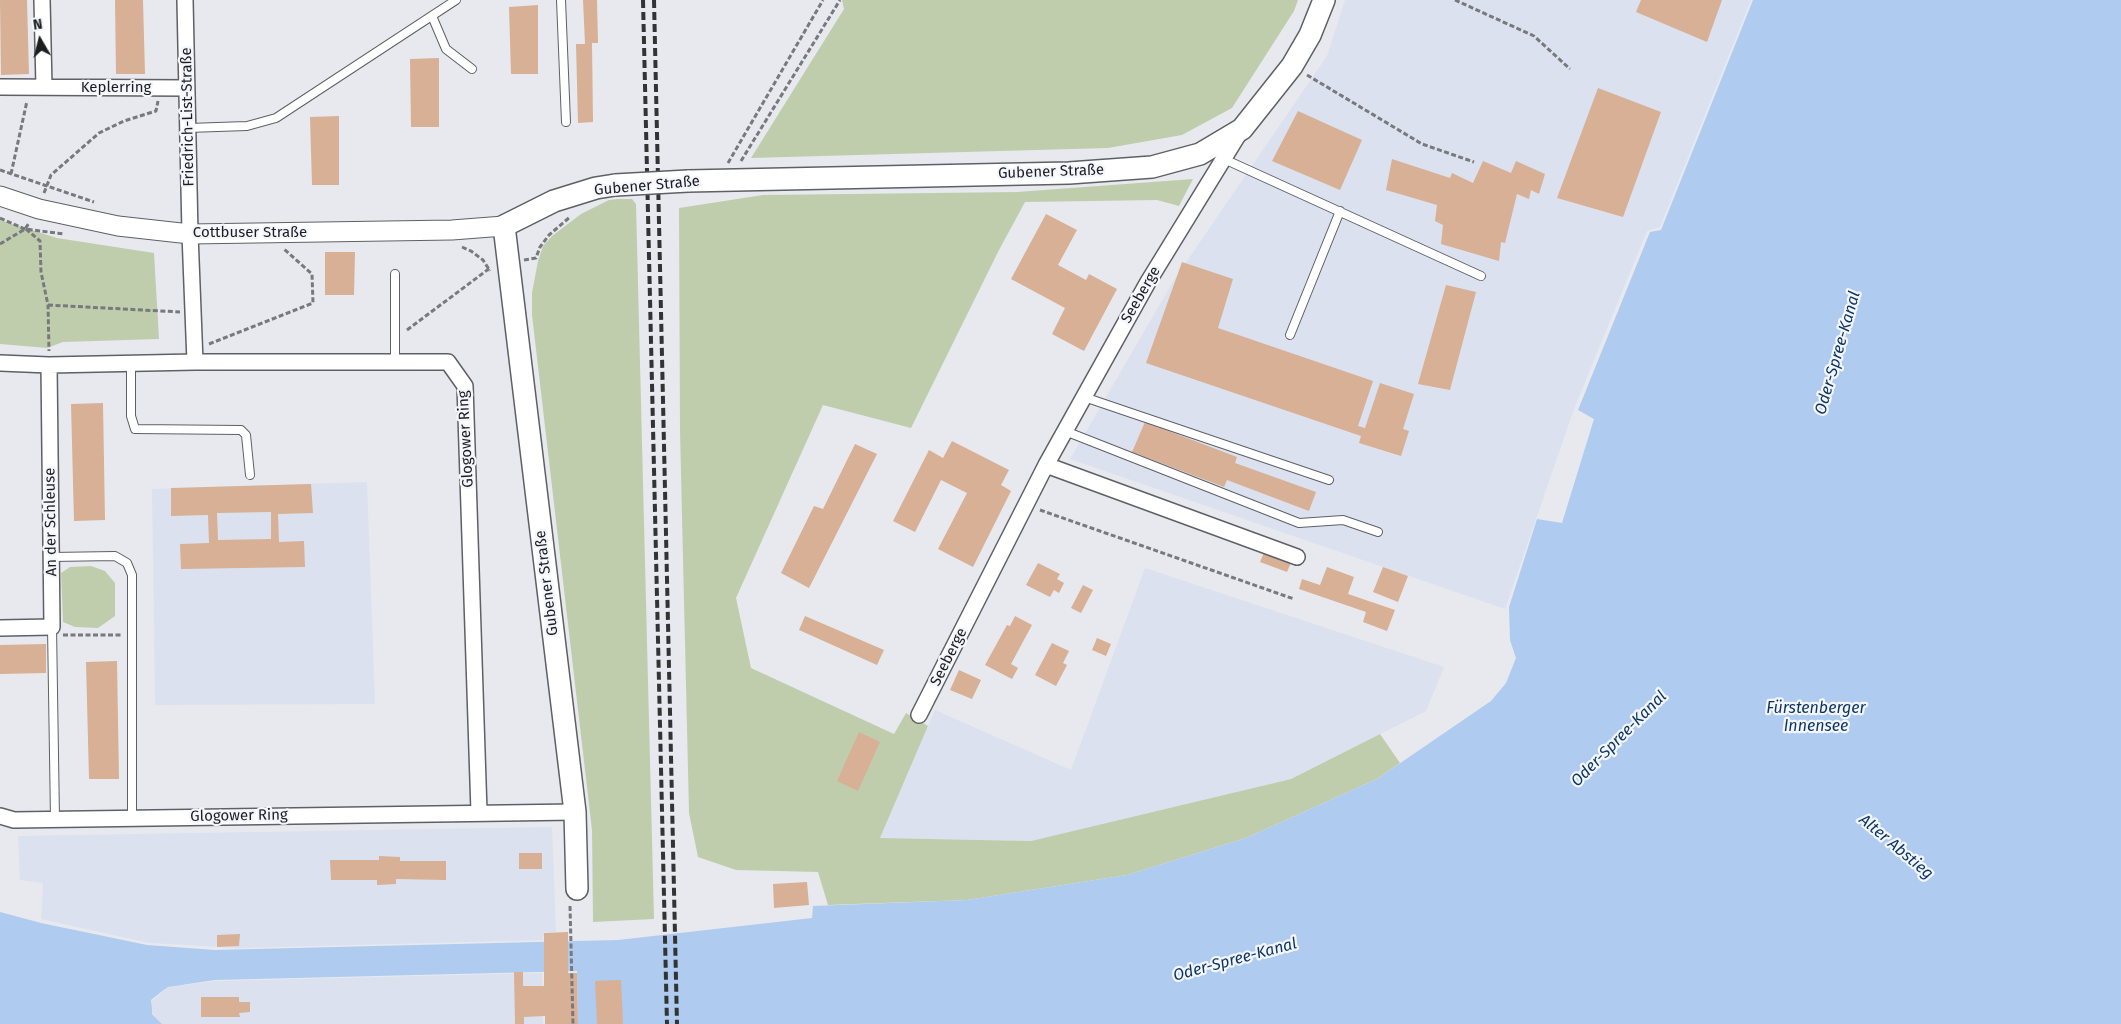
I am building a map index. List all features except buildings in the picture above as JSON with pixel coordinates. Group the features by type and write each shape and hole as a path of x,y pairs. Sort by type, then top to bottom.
{"main road":[{"name":"Gubener Straße","path":"573,895 575,812 504,226 554,202 596,188 614,185 688,181 1068,173 1152,167 1200,154 1242,129 1292,66 1310,35 1324,0"}],"street":[{"path":"37,87 42,0"},
{"name":"Friedrich-List-Straße","path":"185,0 190,234"},
{"name":"Keplerring","path":"0,87 188,88"},
{"name":"Seeberge","path":"919,715 1046,465 1148,282 1242,129"},
{"name":"Cottbuser Straße","path":"0,196 39,209 118,226 190,234 402,231 504,226"},
{"path":"0,364 131,363 195,356 190,234"},
{"name":"Glogower Ring","path":"195,356 448,362 465,386 480,812"},
{"name":"An der Schleuse","path":"49,365 52,631"},
{"path":"1046,465 1297,557"},
{"path":"0,628 52,631"},
{"name":"Glogower Ring","path":"5,818 55,819 575,812"}],"lane":[{"path":"188,128 247,126 276,118 456,0"},
{"path":"561,0 566,122"},
{"path":"432,16 446,49 472,69"},
{"path":"1224,159 1481,276"},
{"path":"1290,335 1340,211"},
{"path":"395,274 395,361"},
{"path":"131,363 131,416 135,429 240,430 246,435 250,475"},
{"path":"1084,397 1329,480"},
{"path":"1065,431 1299,523 1343,520 1378,532"},
{"path":"52,557 115,556 127,563 132,575 132,818"},
{"path":"52,631 55,819"}],"path":[{"path":"723,181 823,0"},
{"path":"723,181 840,0"},
{"path":"1455,0 1534,36 1570,69"},
{"path":"1292,66 1422,144 1474,162"},
{"path":"11,174 37,87"},
{"path":"0,244 25,229 39,209 52,175 99,133 124,121 156,111 162,88"},
{"path":"0,170 96,202"},
{"path":"25,229 40,241 41,272 48,306 49,365"},
{"path":"195,356 313,303 312,274 279,245"},
{"path":"48,306 194,312"},
{"path":"1026,505 1294,599"},
{"path":"52,631 132,635"},
{"path":"573,895 573,1024"}],"shaded area":[{"path":"1345,0 1751,0 1660,227 1647,231 1574,409 1505,609 1070,459 1174,280 1327,56"},
{"path":"367,482 375,704 155,705 152,489"},
{"path":"1145,568 1444,667 1426,711 1291,779 1031,841 880,838 935,710 1071,770"},
{"path":"552,827 556,932 544,932 543,940 239,948 150,943 41,919 43,883 20,880 18,836"},
{"path":"542,973 543,1024 162,1024 152,1013 152,1001 168,987 215,981"}],"green space":[{"path":"842,0 1298,0 1294,11 1232,108 1182,135 1108,148 751,158 844,9"},
{"path":"1193,179 1179,206 1157,200 1025,202 999,250 911,428 823,405 736,598 751,668 894,734 906,713 928,726 880,838 1031,841 1291,779 1380,734 1400,763 1377,779 1246,838 1127,875 967,900 828,905 818,872 736,870 698,857 689,813 680,431 679,208 763,195 1017,192"},
{"path":"632,199 636,204 654,919 593,922 592,830 532,315 532,293 543,246 552,236 581,214 609,200"},
{"path":"0,220 57,238 154,253 159,339 63,342 47,348 0,344"},
{"path":"91,566 105,571 115,583 115,616 98,628 75,627 63,622 61,573 70,567"}],"water":[{"name":"Fürstenberger Innensee","path":"1753,0 2121,0 2121,1024 578,1024 577,971 215,980 168,987 151,1000 152,1014 162,1024 0,1024 0,912 41,923 147,945 215,950 618,940 812,918 813,906 967,900 1127,875 1246,838 1377,779 1491,701 1506,683 1516,658 1510,640 1509,607 1537,519 1562,523 1594,419 1578,410 1650,232 1661,230"}],"railway":[{"path":"643,0 667,1024"},
{"path":"654,0 677,1024"}],"water label":[{"name":"Oder-Spree-Kanal","path":"1838,353"},
{"name":"Oder-Spree-Kanal","path":"1619,739"},
{"name":"Alter Abstieg","path":"1896,847"},
{"name":"Oder-Spree-Kanal","path":"1235,960"}]}
